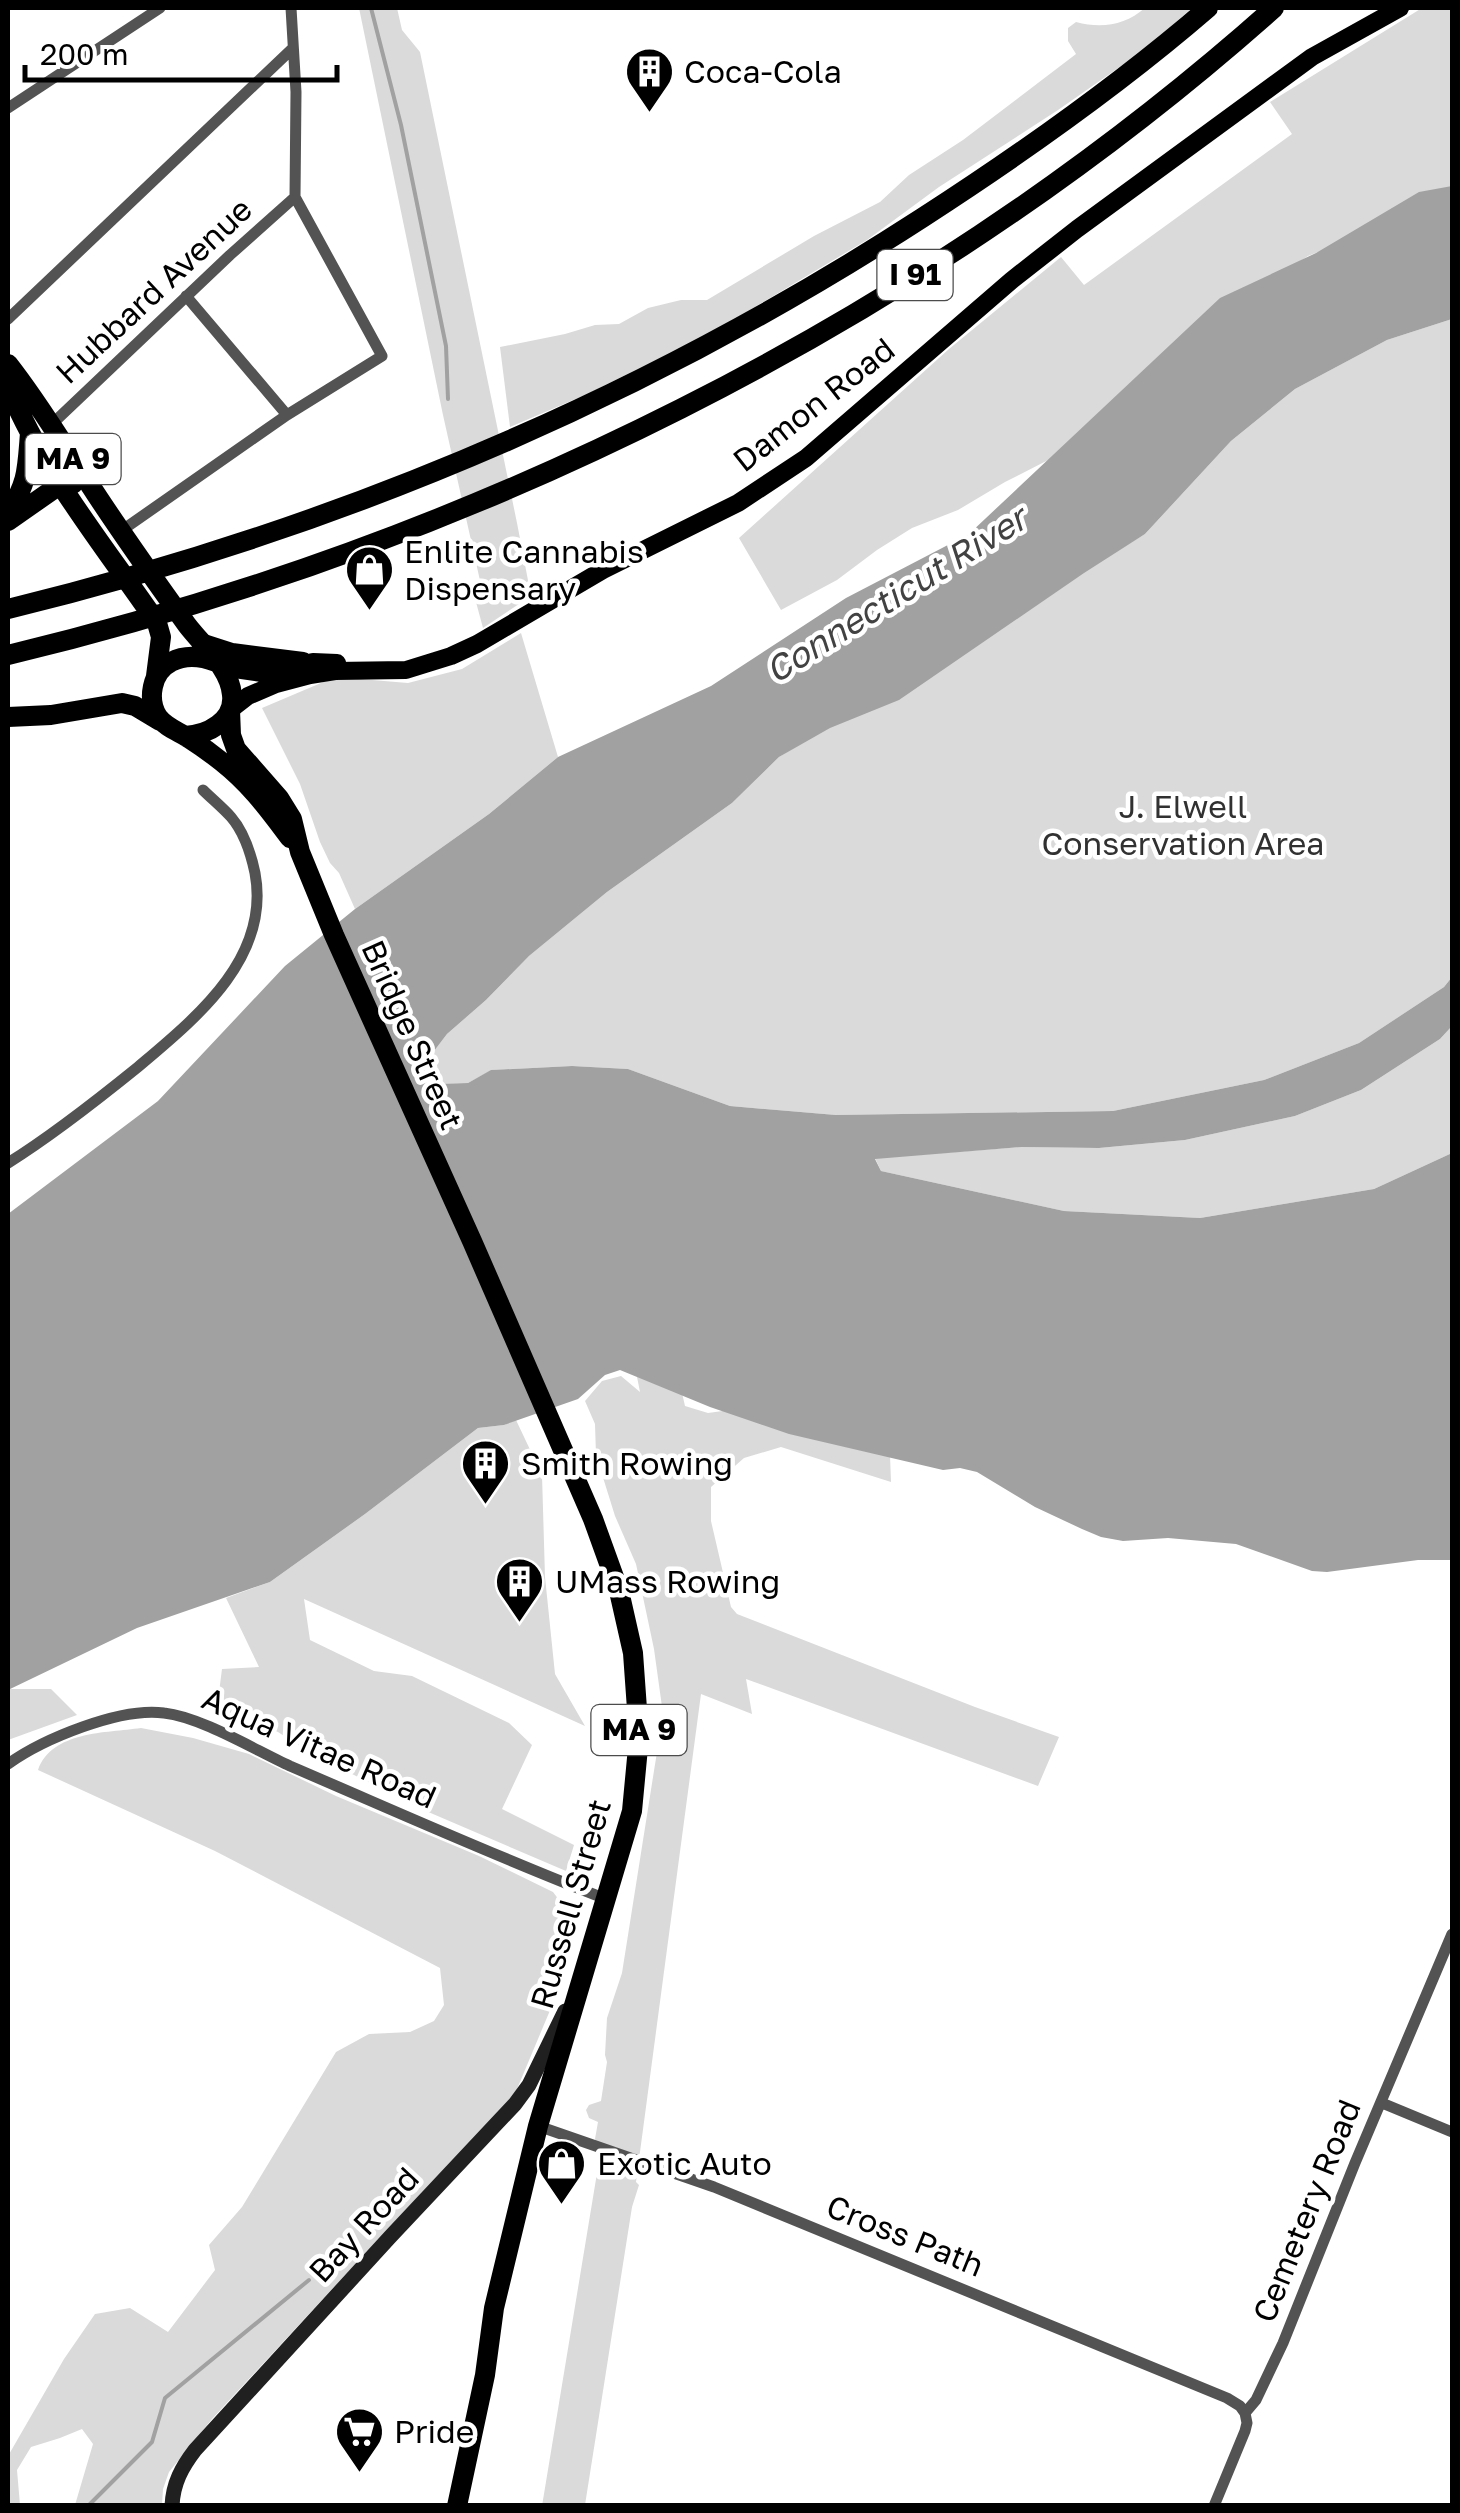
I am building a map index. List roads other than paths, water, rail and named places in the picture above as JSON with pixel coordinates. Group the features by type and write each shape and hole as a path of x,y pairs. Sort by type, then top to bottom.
{"highway":[{"name":"I 91","path":"8,609 188,561 439,472 715,341 866,254 1037,140 1208,8"},
{"name":"I 91","path":"8,655 215,598 451,514 640,428 740,377 912,277 1085,159 1174,92 1274,8"},
{"name":"MA 9","path":"8,364 41,428 61,484 157,624 161,636 156,676"},
{"name":"MA 9","path":"8,386 100,500 219,664"},
{"path":"8,517 41,428"},
{"path":"8,517 61,484 79,486 100,500"},
{"path":"8,717 51,715 122,702 186,736 210,730 230,710 232,694 219,664 197,656 167,664 156,676 152,693 162,722"},
{"name":"Bridge Street","path":"230,710 236,750 292,818 300,852 334,935 472,1240"},
{"name":"Bridge Street","path":"186,736 258,795 300,852"},
{"name":"Russell Street","path":"443,2506 473,2368 494,2308 538,2126 632,1811 637,1772 638,1709 633,1653 608,1556 472,1240"},
{"name":"Russell Street","path":"457,2506 485,2376 494,2308"}],"main road":[{"name":"Damon Road","path":"230,710 248,696 276,684 322,673 406,670 450,656 611,566 738,503 806,458 1076,229 1302,64 1400,8"},
{"name":"Damon Road","path":"202,642 232,652 372,670"},
{"name":"Damon Road","path":"219,664 262,673 313,662"},
{"name":"Bay Road","path":"172,2506 174,2485 195,2450 515,2104 547,2049 583,1971"}],"street":[{"path":"8,108 160,8"},
{"path":"121,531 287,415 382,356 295,198 297,148 290,8"},
{"path":"8,320 293,48"},
{"name":"Hubbard Avenue","path":"41,428 295,198"},
{"path":"186,296 287,415"},
{"path":"8,1163 79,1114 180,1031 222,987 241,958 256,914 254,868 233,819 203,790"},
{"name":"Aqua Vitae Road","path":"8,1764 45,1741 116,1717 153,1712 173,1714 534,1872 606,1899"},
{"name":"Cemetery Road","path":"1214,2506 1245,2431 1245,2413 1256,2400 1283,2343 1452,1934"},
{"path":"1382,2102 1452,2132"},
{"name":"Cross Path","path":"538,2126 714,2187 1227,2398 1245,2413"}],"water":[{"name":"Connecticut River","path":"1452,186 1452,319 1387,340 1295,389 1231,441 1145,534 899,700 830,728 779,757 732,803 607,892 529,956 447,1034 431,1055 427,1077 435,1084 468,1083 491,1070 572,1066 628,1069 730,1106 836,1115 1113,1111 1264,1080 1359,1043 1444,987 1452,977 1452,1026 1440,1039 1361,1090 1295,1116 1185,1140 875,1159 881,1171 1064,1211 1200,1218 1374,1189 1452,1153 1452,1560 1418,1560 1327,1572 1312,1571 1236,1544 1101,1537 1035,1507 977,1472 943,1470 789,1434 620,1370 605,1375 578,1399 504,1425 478,1428 270,1582 137,1628 8,1690 8,1214 158,1101 285,966 355,909 489,814 558,757 711,686 846,598 969,534 1220,298 1316,253 1419,192"}],"waterway":[{"path":"371,8 401,125 446,346 448,399"},
{"path":"88,2506 152,2442 165,2398 309,2280"}],"place":[{"name":"Coca-Cola","path":"649,114"},
{"name":"Enlite Cannabis Dispensary","path":"369,612"},
{"name":"Smith Rowing","path":"486,1506"},
{"name":"UMass Rowing","path":"520,1624"},
{"name":"Exotic Auto","path":"562,2206"},
{"name":"Pride","path":"359,2474"}],"park label":[{"name":"J. Elwell Conservation Area","path":"1183,826"}]}
